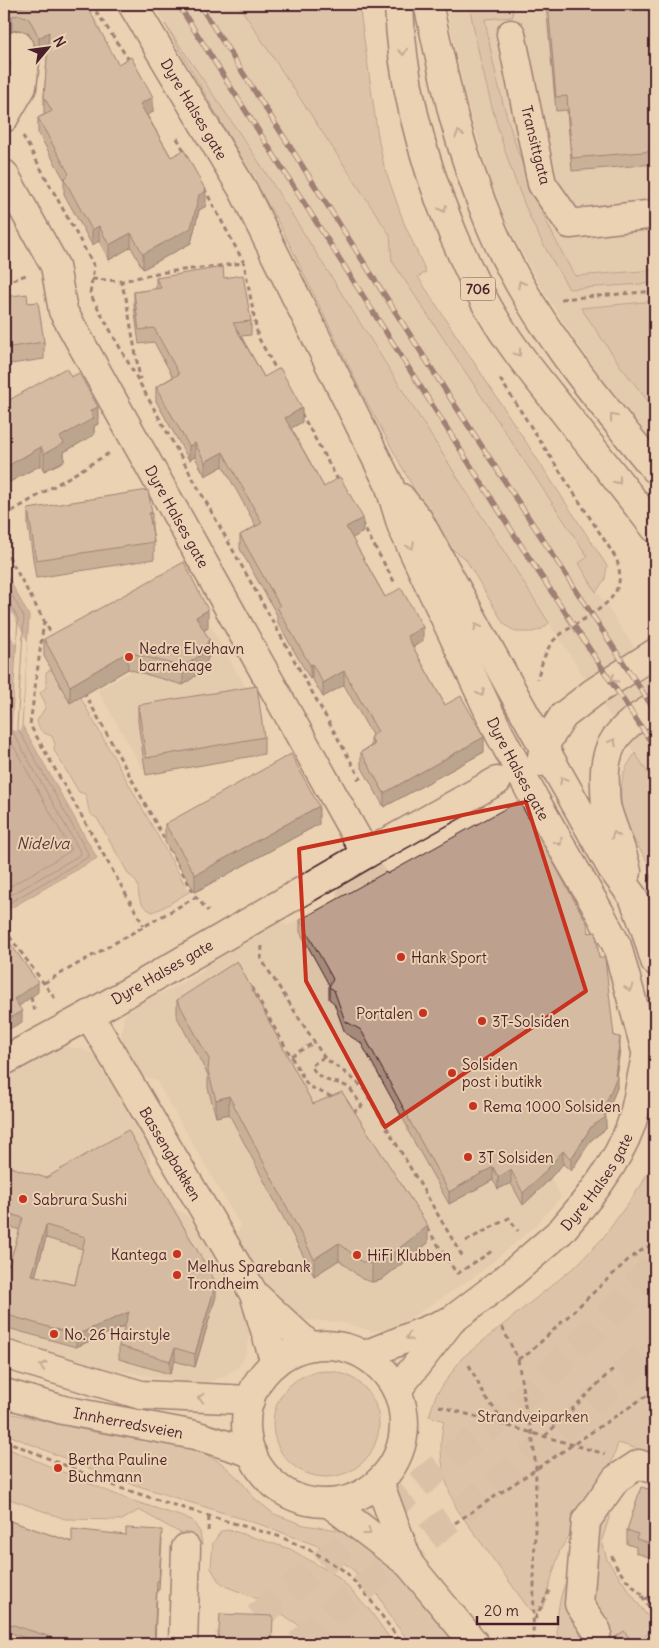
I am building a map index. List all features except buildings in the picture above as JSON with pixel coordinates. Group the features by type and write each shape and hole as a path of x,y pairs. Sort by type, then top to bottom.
{"main road":[{"name":"Dyre Halses gate","path":"132,4 243,190 389,484 402,528 499,733 617,946 651,1041 631,1125 612,1166 597,1187 561,1231 509,1276 452,1320 397,1390"},
{"name":"706","path":"399,4 399,25 418,135 440,202 468,270 489,310 516,350 655,528"},
{"name":"706","path":"428,4 454,119 472,176 492,229 526,294 552,335 586,382 655,469"},
{"name":"Transittgata","path":"511,34 542,184 570,224 655,214"},
{"path":"6,115 22,87 25,61 18,45"},
{"name":"Dyre Halses gate","path":"4,174 55,266 63,312 366,854"},
{"name":"Dyre Halses gate","path":"389,484 418,519 611,867 633,897 655,961"},
{"path":"535,800 544,746 563,716 576,705 655,653"},
{"path":"633,897 625,860 606,806 604,770 606,757 617,735 625,726 655,707"},
{"name":"Dyre Halses gate","path":"4,1062 89,1015 366,854 497,782"},
{"name":"Bassengbakken","path":"89,1015 254,1294 275,1363"},
{"name":"Bassengbakken","path":"254,1294 310,1346"},
{"name":"Dyre Halses gate","path":"365,1355 452,1320"},
{"path":"310,1346 337,1346 365,1355 391,1379 402,1404 404,1417 401,1441 393,1462 379,1482 356,1496 329,1503 310,1502 280,1489 266,1477 258,1466 246,1432 250,1400 256,1385 264,1373 275,1363 292,1352 310,1346"},
{"name":"Innherredsveien","path":"4,1354 141,1395 250,1400"},
{"name":"Innherredsveien","path":"4,1393 63,1410 195,1435 252,1453"},
{"path":"597,1631 579,1604 586,1521 616,1479 647,1467"},
{"path":"379,1482 409,1564"},
{"path":"329,1503 409,1564 475,1644"},
{"path":"183,1644 186,1548"}],"path":[{"path":"90,4 129,61"},
{"path":"6,115 17,126 94,266 90,294 360,778 333,794"},
{"path":"176,136 190,161"},
{"path":"203,186 244,263 258,338 282,381"},
{"path":"92,279 120,280 157,273 244,263"},
{"path":"120,280 126,298 140,382"},
{"path":"562,307 557,299 655,291"},
{"path":"297,407 340,484"},
{"path":"4,516 134,439"},
{"path":"360,519 398,588"},
{"path":"4,548 58,646"},
{"path":"44,620 30,725 144,926"},
{"path":"81,688 196,897 208,911"},
{"path":"160,832 165,829"},
{"path":"44,983 196,897"},
{"path":"4,929 56,1000"},
{"path":"262,946 261,958 324,1057 338,1069 353,1078 364,1089 464,1259"},
{"path":"250,984 308,1086 339,1100"},
{"path":"31,998 37,1013"},
{"path":"291,1056 315,1042"},
{"path":"324,1057 311,1066 318,1076 349,1088 362,1106 352,1113"},
{"path":"349,1108 357,1121"},
{"path":"466,1241 509,1218 518,1231"},
{"path":"511,1237 524,1225"},
{"path":"425,1226 457,1274 496,1248"},
{"path":"518,1359 529,1353 628,1260 655,1244"},
{"path":"502,1327 518,1359 525,1406 532,1433 536,1469 534,1644"},
{"path":"469,1365 485,1397 508,1426"},
{"path":"545,1436 613,1369"},
{"path":"455,1523 655,1390"},
{"path":"440,1406 647,1467"},
{"path":"4,1440 117,1487 281,1537 314,1552 346,1572 372,1602 402,1644"},
{"path":"612,1554 614,1564 640,1594 655,1616"},
{"path":"640,1594 655,1605"}],"highlighted area":[{"path":"526,802 586,991 385,1127 306,981 299,849"}],"shaded area":[{"path":"155,4 238,4 390,235 392,261 588,558 579,564 655,680 655,784 549,623 257,159 165,24"},
{"path":"446,4 655,4 655,446 607,386 570,332 540,285 511,232 488,174 465,94"},
{"path":"211,627 255,704 138,722 146,775 98,690"},
{"path":"381,863 561,1197 535,1226 478,1274 398,1326 372,1331 340,1322 307,1320 297,1315 266,1285 236,1239 240,1225 156,1080 141,1075 122,1041 122,1031 124,1016 130,1007 154,990 163,994 204,971 204,961 277,920 287,926 337,899 337,887"},
{"path":"63,1046 83,1049 94,1055 102,1065 149,1145 150,1166 174,1208 191,1218 239,1301 248,1324 249,1339 246,1354 238,1367 225,1376 211,1381 189,1382 113,1370 4,1338 4,1076 51,1050"}],"green space":[{"path":"238,4 359,4 378,137 384,166 404,223 426,272 418,277 607,566 605,579 596,592 579,563 588,557 392,261 390,235"},
{"path":"469,4 512,4 513,17 485,19 491,53 518,152 543,215 575,276 655,270 655,283 569,289 534,226 512,172 487,89"},
{"path":"165,24 257,159 549,623 542,629 532,632 516,632 504,624 465,558 443,543 360,389 281,227"},
{"path":"655,301 655,410 622,368 581,308"},
{"path":"59,666 65,670 189,892 152,912 141,902 137,884 129,875 97,818 89,811 85,794 79,792 54,750 55,744 52,736 44,733 39,727 37,721 45,708 45,702 40,693 46,688 46,672"},
{"path":"635,753 655,784 655,793 653,795 655,799 655,902 648,883 653,869 626,824 621,800 624,773"},
{"name":"Strandveiparken","path":"655,1158 655,1454 618,1443 607,1477 560,1550 542,1609 532,1613 457,1509 445,1477 441,1455 444,1421 429,1416 436,1395 462,1358 577,1265 603,1238 642,1184"},
{"path":"326,1371 346,1375 364,1386 375,1404 379,1424 375,1444 364,1462 346,1473 326,1477 306,1473 288,1462 277,1444 273,1424 277,1404 288,1386 306,1375"},
{"path":"4,1412 94,1432 195,1449 220,1462 240,1480 255,1499 274,1514 304,1525 338,1530 365,1541 386,1559 455,1644 411,1644 394,1622 377,1593 351,1568 323,1548 265,1526 107,1476 4,1433"},
{"path":"4,1447 124,1498 192,1520 200,1532 202,1545 139,1510 122,1520 65,1519 4,1497"},
{"path":"604,1514 610,1515 602,1540 607,1560 655,1627 655,1641 649,1633 635,1644 618,1644 600,1623 593,1610 590,1575"},
{"path":"230,1530 290,1549 337,1576 368,1608 394,1644 336,1644 309,1632 263,1601 225,1586 218,1580 211,1568 213,1543 221,1531"},
{"path":"570,1572 572,1616 587,1644 558,1643 559,1607 563,1589"}],"water":[{"name":"Nidelva","path":"4,570 29,616 22,725 97,858 4,912"}],"pier":[{"path":"4,599 28,642 21,730 9,731 16,645 4,623"}],"tunnel":[{"path":"224,1644 511,1409 626,1299 655,1262"},
{"path":"299,1644 341,1605 546,1444 655,1346"}],"railway":[{"path":"178,4 524,550 655,748"},
{"path":"199,4 451,399 655,711"}],"place":[{"name":"Nedre Elvehavn barnehage","path":"129,657"},
{"name":"Hank Sport","path":"401,957"},
{"name":"Portalen","path":"423,1013"},
{"name":"3T-Solsiden","path":"482,1021"},
{"name":"Solsiden post i butikk","path":"452,1073"},
{"name":"Rema 1000 Solsiden","path":"473,1106"},
{"name":"3T Solsiden","path":"468,1157"},
{"name":"Sabrura Sushi","path":"23,1199"},
{"name":"Kantega","path":"177,1254"},
{"name":"HiFi Klubben","path":"357,1255"},
{"name":"Melhus Sparebank Trondheim","path":"177,1275"},
{"name":"No. 26 Hairstyle","path":"54,1334"},
{"name":"Bertha Pauline Buchmann","path":"58,1468"}]}
